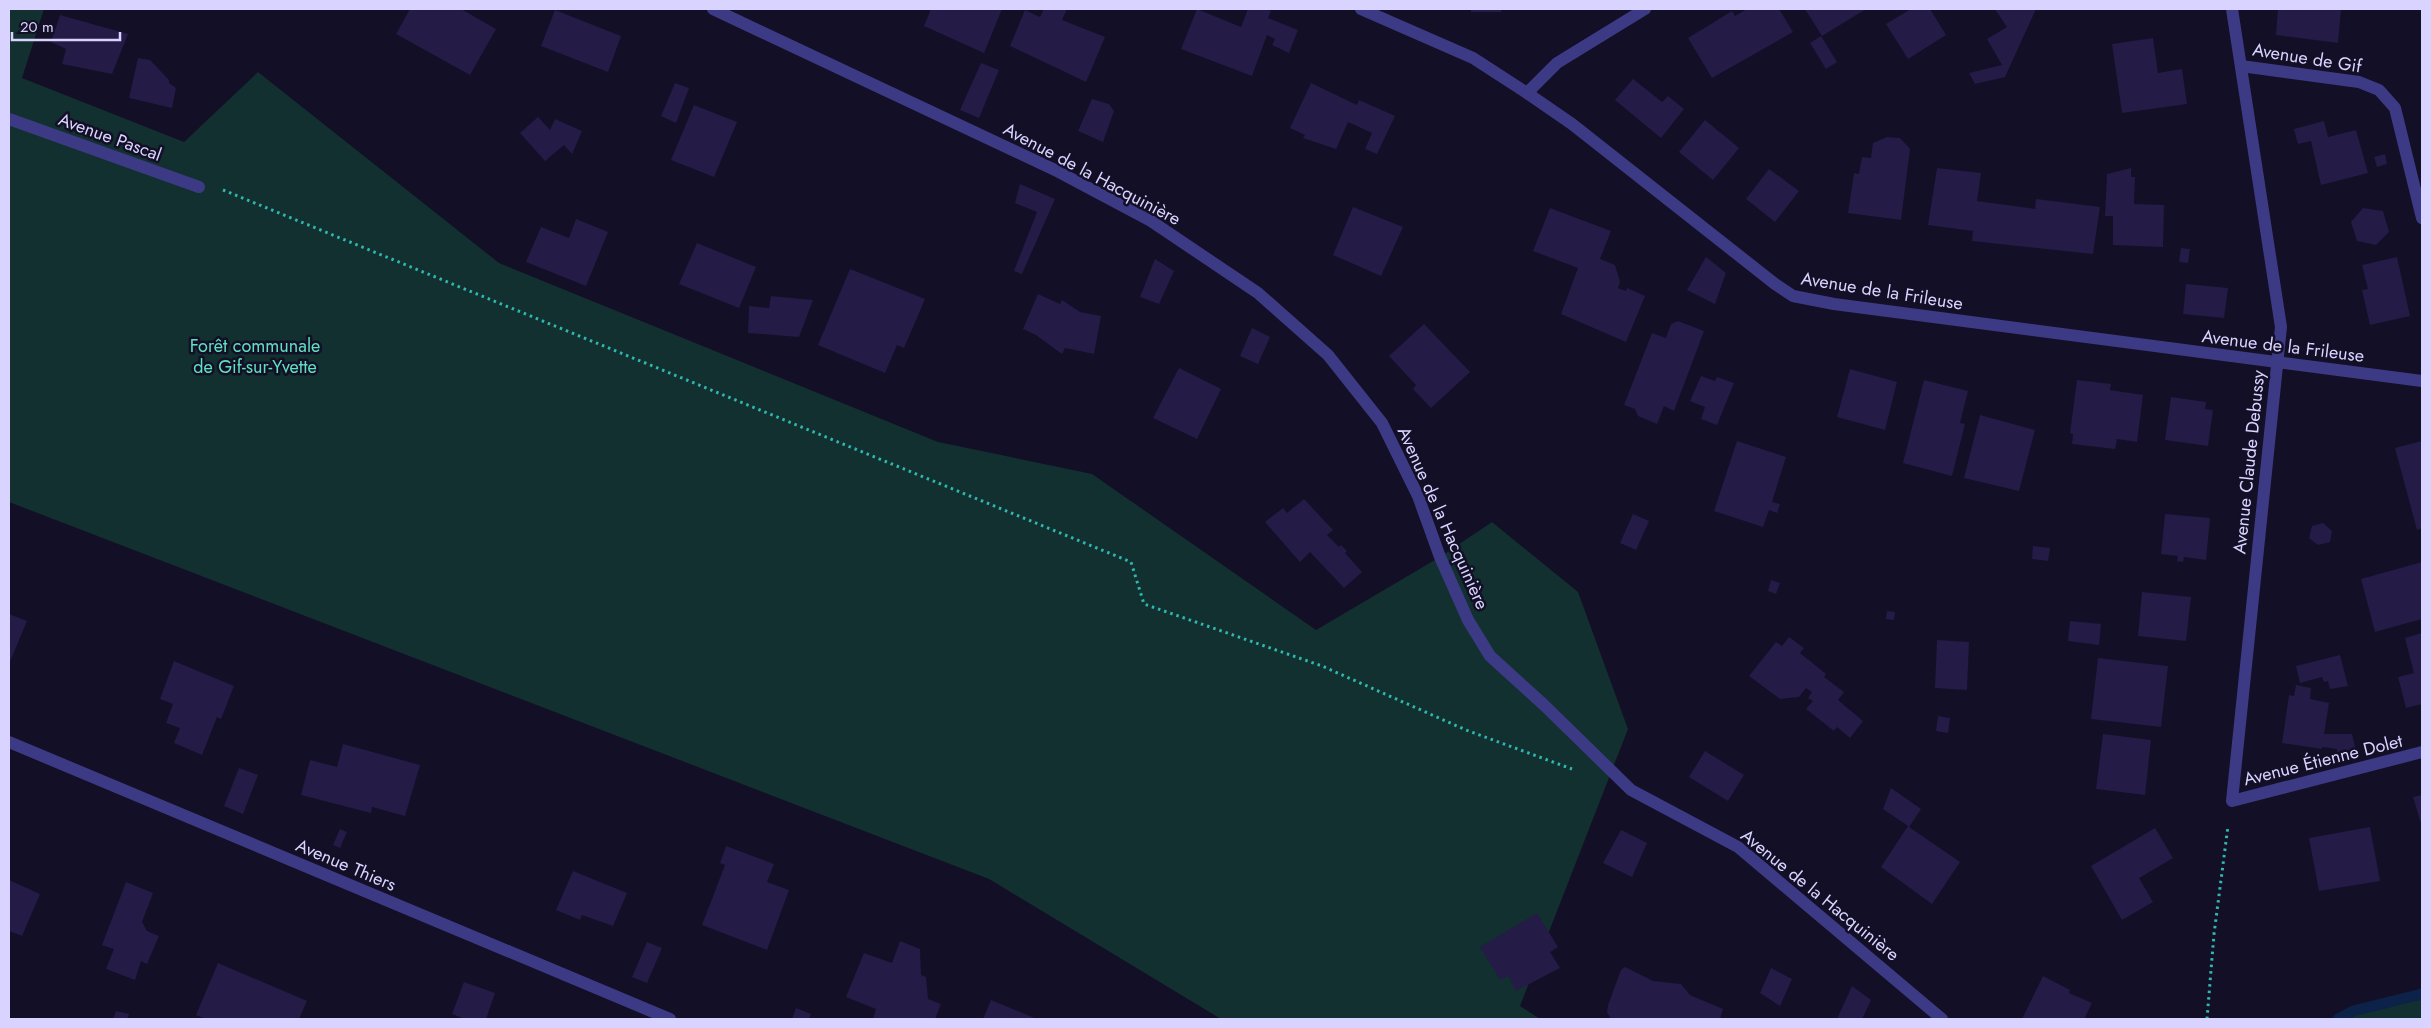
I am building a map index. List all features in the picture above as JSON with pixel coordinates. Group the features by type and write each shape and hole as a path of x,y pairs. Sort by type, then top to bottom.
{"street":[{"name":"Avenue de la Hacquinière","path":"713,9 1055,170 1151,220 1258,293 1328,355 1382,422 1418,496 1440,557 1468,620 1490,656 1544,705 1631,790 1738,847 1942,1019"},
{"name":"Avenue de la Frileuse","path":"1361,9 1473,58 1527,93 1572,124 1775,284 1793,296 1834,304 2422,381"},
{"path":"1527,93 1557,63 1645,9"},
{"name":"Avenue Claude Debussy","path":"2232,9 2280,327 2232,801"},
{"name":"Avenue de Gif","path":"2241,66 2359,82 2379,90 2395,108 2422,218"},
{"name":"Avenue Pascal","path":"9,120 199,187"},
{"name":"Avenue Thiers","path":"9,742 670,1019"},
{"name":"Avenue Étienne Dolet","path":"2232,801 2422,752"}],"path":[{"path":"199,187 222,189 240,196 451,285 891,462 1122,558 1131,562 1144,604 1322,666 1466,730 1576,770"},
{"path":"2207,1019 2214,934 2232,801"}],"green space":[{"name":"Forêt communale de Gif-sur-Yvette","path":"9,9 44,9 22,78 184,142 258,72 499,263 938,442 1092,474 1316,630 1440,557 1492,522 1578,592 1628,729 1520,1006 1540,1019 1221,1019 989,879 9,502"},
{"path":"2422,988 2422,1019 2337,1019"}],"building":[{"path":"410,9 461,9 496,29 470,75 396,34"},
{"path":"931,9 1002,9 984,53 924,26"},
{"path":"1044,9 1067,9 1062,20 1105,37 1086,82 1010,46 1025,10 1040,17"},
{"path":"1197,9 1241,27 1248,9 1265,9 1271,11 1268,18 1298,30 1289,53 1272,45 1275,39 1267,35 1252,76 1181,49"},
{"path":"1471,9 1501,9 1501,12 1471,12"},
{"path":"1747,9 1779,9 1793,32 1712,78 1688,38 1732,11 1735,16"},
{"path":"1805,9 1866,9 1822,36"},
{"path":"1911,9 1930,9 1946,35 1908,59 1886,24"},
{"path":"1995,9 2036,9 2005,77 1975,84 1969,73 2002,65 1987,39 2007,27"},
{"path":"2278,9 2341,9 2338,43 2276,35"},
{"path":"555,10 621,36 608,72 541,46"},
{"path":"60,15 128,34 112,74 62,64 66,49 51,42"},
{"path":"1821,36 1837,62 1826,69 1810,43"},
{"path":"2153,38 2158,73 2182,69 2187,104 2122,113 2112,44"},
{"path":"138,58 150,60 169,80 169,83 176,88 172,108 129,98"},
{"path":"981,63 999,70 979,118 960,110"},
{"path":"1633,79 1662,102 1668,96 1684,109 1661,138 1615,100"},
{"path":"675,83 689,88 676,123 661,116"},
{"path":"1311,83 1357,105 1359,100 1395,116 1377,154 1365,149 1372,133 1348,122 1336,149 1303,138 1305,135 1290,128"},
{"path":"1092,99 1109,104 1114,111 1103,142 1078,131"},
{"path":"694,105 737,122 714,177 671,160"},
{"path":"538,117 550,130 555,119 582,131 572,154 564,145 545,161 520,133"},
{"path":"1705,120 1739,148 1713,180 1679,152"},
{"path":"2324,121 2328,137 2356,130 2368,173 2321,185 2311,141 2298,144 2294,129"},
{"path":"1887,137 1900,138 1910,149 1901,220 1848,213 1854,173 1859,174 1862,157 1871,158 1873,143"},
{"path":"2385,154 2387,164 2377,167 2374,157"},
{"path":"1937,168 1981,173 1977,201 2035,209 2036,199 2100,207 2093,254 1972,241 1973,231 1928,225"},
{"path":"2131,168 2131,177 2135,177 2134,204 2164,205 2163,247 2113,245 2113,216 2105,216 2107,174"},
{"path":"1769,169 1799,191 1775,222 1746,199"},
{"path":"1020,184 1055,199 1022,274 1014,271 1037,212 1015,203"},
{"path":"1353,207 1403,227 1381,276 1333,255"},
{"path":"1550,208 1611,231 1600,259 1615,265 1620,282 1618,288 1626,291 1627,288 1645,296 1626,342 1561,314 1578,268 1533,251"},
{"path":"2363,208 2383,211 2389,232 2376,245 2357,241 2351,222"},
{"path":"576,219 608,232 586,286 526,262 541,227 569,238"},
{"path":"697,243 756,267 739,308 679,284"},
{"path":"2181,248 2190,249 2188,263 2179,262"},
{"path":"1706,257 1726,273 1715,304 1687,290"},
{"path":"2397,257 2410,316 2370,325 2362,290 2368,289 2362,265"},
{"path":"1155,259 1174,271 1159,304 1140,297"},
{"path":"850,269 925,299 904,348 897,345 885,373 818,345"},
{"path":"2186,284 2228,288 2224,318 2183,314"},
{"path":"1038,294 1060,304 1062,300 1080,312 1101,316 1094,354 1065,348 1062,354 1036,335 1023,329"},
{"path":"771,296 813,300 799,337 748,333 749,306 769,308"},
{"path":"1678,321 1704,331 1674,411 1664,406 1657,424 1638,416 1635,409 1624,405 1652,333 1666,338 1671,324"},
{"path":"1424,324 1470,372 1431,408 1413,389 1416,385 1389,356"},
{"path":"1252,328 1270,337 1258,364 1240,356"},
{"path":"1179,368 1221,389 1197,439 1153,418"},
{"path":"1850,369 1897,382 1885,430 1837,417"},
{"path":"1701,376 1715,381 1717,377 1734,383 1717,425 1701,419 1705,407 1690,401"},
{"path":"1924,380 1968,391 1960,423 1965,424 1952,476 1903,463"},
{"path":"2077,380 2111,384 2110,390 2143,395 2137,442 2117,439 2115,449 2072,444 2073,434 2070,433"},
{"path":"2171,397 2206,402 2205,409 2213,410 2208,446 2165,440"},
{"path":"1980,415 2035,430 2019,491 1964,478"},
{"path":"1737,441 1786,457 1772,502 1780,504 1777,513 1769,510 1763,527 1714,511"},
{"path":"2422,441 2422,528 2417,530 2395,448"},
{"path":"1304,499 1333,530 1327,535 1339,547 1341,545 1347,551 1345,553 1362,572 1344,588 1310,552 1300,562 1265,522 1283,508 1287,513"},
{"path":"1633,514 1649,521 1636,550 1620,543"},
{"path":"2165,514 2210,518 2206,560 2184,557 2183,562 2177,561 2178,556 2161,554"},
{"path":"2323,523 2332,531 2330,542 2318,545 2309,538 2312,526"},
{"path":"2033,546 2050,548 2048,561 2032,559"},
{"path":"2422,562 2422,619 2375,632 2361,579"},
{"path":"1771,580 1780,583 1776,594 1768,591"},
{"path":"2142,592 2191,597 2186,641 2138,636"},
{"path":"1887,611 1895,612 1894,620 1886,619"},
{"path":"9,614 27,621 9,664"},
{"path":"2070,621 2101,624 2099,645 2068,641"},
{"path":"2422,633 2422,704 2406,708 2398,677 2414,673 2405,638"},
{"path":"1789,637 1804,648 1800,653 1826,674 1824,677 1844,692 1838,700 1863,721 1850,738 1837,727 1834,731 1806,709 1813,701 1808,698 1812,692 1806,688 1799,697 1780,699 1749,676 1776,642 1782,646"},
{"path":"1937,640 1969,642 1967,690 1935,688"},
{"path":"2340,655 2348,686 2330,689 2328,681 2324,682 2322,677 2300,683 2296,666"},
{"path":"2098,658 2168,666 2161,727 2091,719"},
{"path":"174,661 234,686 221,719 217,717 202,755 174,743 180,728 166,723 173,704 160,699"},
{"path":"2296,685 2311,688 2310,699 2329,703 2324,734 2352,734 2356,751 2337,756 2337,749 2322,747 2322,749 2282,743 2289,695 2294,696"},
{"path":"1938,716 1950,718 1948,733 1936,731"},
{"path":"2103,734 2151,740 2145,795 2096,789"},
{"path":"343,744 420,765 405,816 372,807 371,813 301,795 310,760 337,767"},
{"path":"1705,751 1744,775 1728,801 1689,777"},
{"path":"239,768 258,775 243,814 224,806"},
{"path":"1891,788 1921,809 1909,827 1960,862 1932,904 1881,867 1908,826 1883,809"},
{"path":"2422,795 2422,827 2413,797"},
{"path":"2370,827 2380,881 2319,891 2309,838"},
{"path":"2155,828 2173,858 2139,878 2153,902 2122,920 2091,866"},
{"path":"340,829 347,832 340,848 333,845"},
{"path":"1621,830 1647,843 1632,877 1603,863"},
{"path":"726,846 774,864 767,882 789,890 767,950 702,925 725,865 720,863"},
{"path":"573,871 627,893 613,926 582,915 580,920 556,910"},
{"path":"9,880 40,894 22,936 9,931"},
{"path":"126,882 153,893 142,922 147,931 159,936 147,964 141,961 135,980 106,969 114,949 102,945"},
{"path":"1537,913 1558,947 1550,952 1560,968 1516,991 1508,976 1500,980 1480,947"},
{"path":"900,941 920,949 921,975 926,977 928,999 941,1004 935,1019 873,1019 876,1009 846,997 864,953 892,963"},
{"path":"647,942 662,948 647,983 632,977"},
{"path":"218,963 307,1001 299,1019 206,1019 196,1015"},
{"path":"1625,967 1653,981 1681,984 1690,995 1723,1009 1720,1019 1611,1019 1607,1012 1608,1005 1621,970"},
{"path":"1771,968 1792,979 1780,1006 1760,993"},
{"path":"2043,976 2070,990 2069,993 2092,1003 2084,1019 2022,1019"},
{"path":"464,982 495,993 486,1019 465,1019 452,1014"},
{"path":"1852,986 1871,1000 1862,1019 1837,1019"},
{"path":"991,1000 1037,1019 983,1019"},
{"path":"796,1008 811,1014 809,1019 792,1019"},
{"path":"116,1011 129,1014 127,1019 113,1019"}],"waterway":[{"path":"2338,1019 2353,1011 2422,994"}]}
